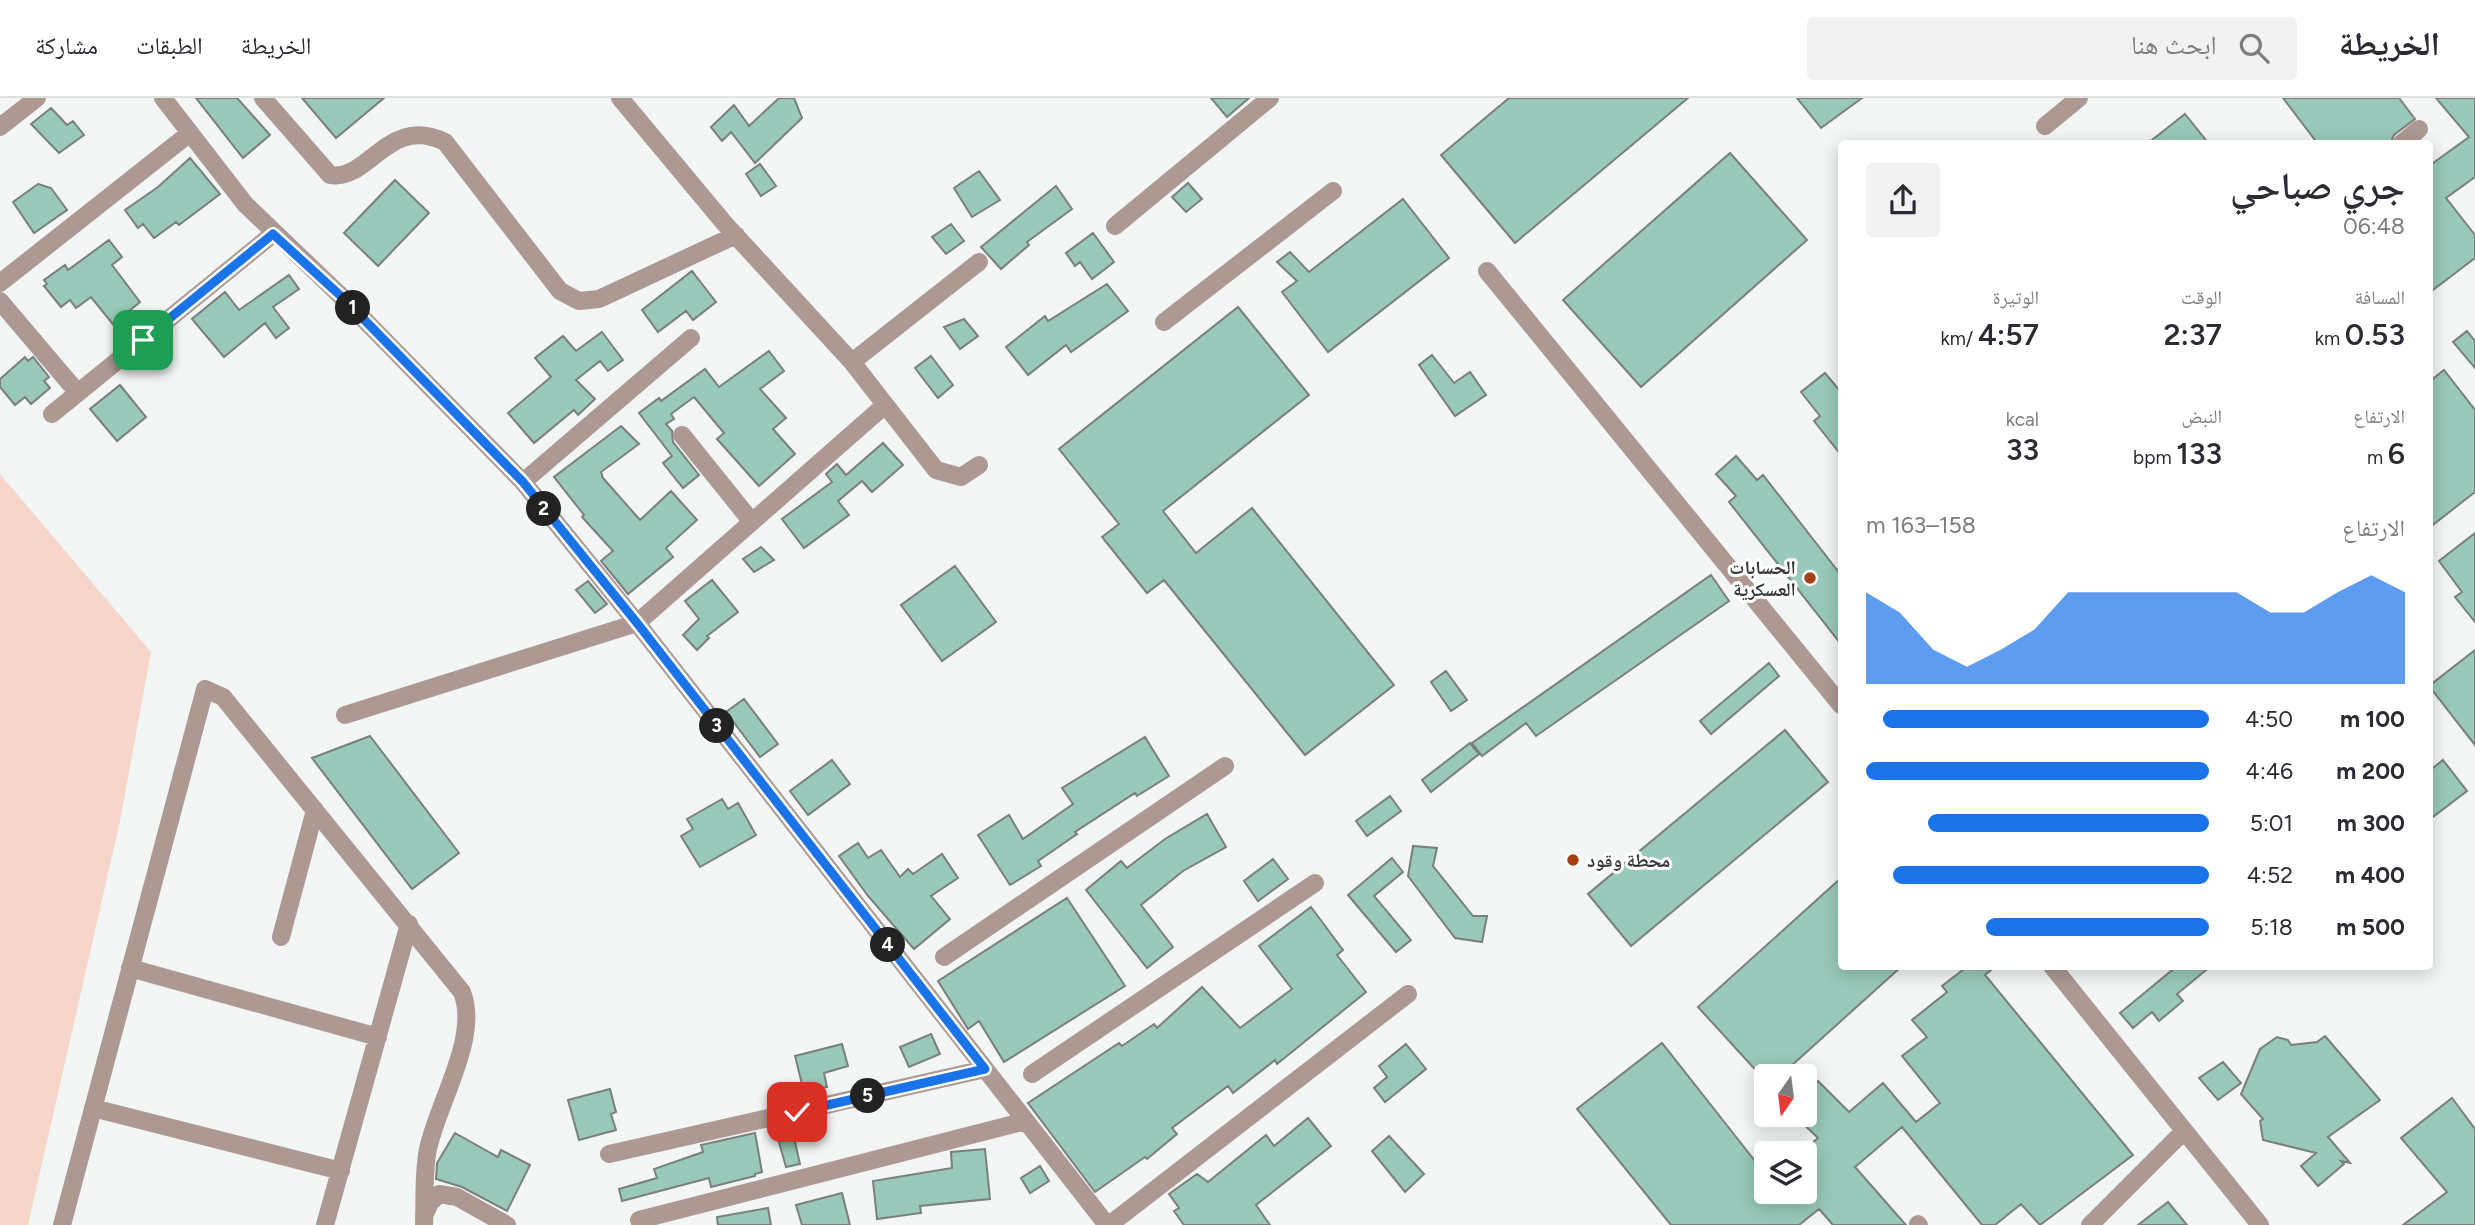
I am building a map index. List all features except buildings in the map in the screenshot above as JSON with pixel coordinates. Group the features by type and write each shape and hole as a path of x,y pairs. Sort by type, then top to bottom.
{"street":[{"path":"0,127 37,98"},
{"path":"163,98 245,204 273,234 343,298 523,482 637,623 1108,1225 1408,994"},
{"path":"263,98 331,175 339,177 356,170 399,139 418,135 445,142 560,291 579,302 599,299 736,235"},
{"path":"620,98 736,235 852,362 936,470 961,477 979,465"},
{"path":"1115,226 1270,98"},
{"path":"2045,126 2079,98"},
{"path":"2407,140 2419,129"},
{"path":"0,283 190,133"},
{"path":"1164,322 1333,191"},
{"path":"52,414 273,234"},
{"path":"852,362 979,262"},
{"path":"1487,271 1838,701"},
{"path":"0,301 78,393"},
{"path":"523,482 691,338"},
{"path":"345,715 637,623 886,405"},
{"path":"682,435 752,522"},
{"path":"62,1225 205,689 223,697 447,970 467,1004 465,1035 429,1146 424,1171 424,1220"},
{"path":"944,957 1225,766"},
{"path":"281,937 315,810"},
{"path":"1032,1074 1315,883"},
{"path":"326,1225 409,924"},
{"path":"130,968 378,1037"},
{"path":"2055,970 2260,1225"},
{"path":"609,1154 985,1069"},
{"path":"93,1108 341,1171"},
{"path":"639,1220 1026,1121"},
{"path":"2090,1225 2184,1131"},
{"path":"424,1220 430,1203 439,1194 457,1197 507,1225"}],"shaded area":[{"path":"0,474 151,652 120,821 28,1225 0,1225"}],"place":[{"name":"الحسابات العسكرية","path":"1810,578"},
{"name":"محطة وقود","path":"1573,860"}],"route":[{"path":"143,340 273,234 343,298 523,482 637,623 985,1069 797,1112"}]}
